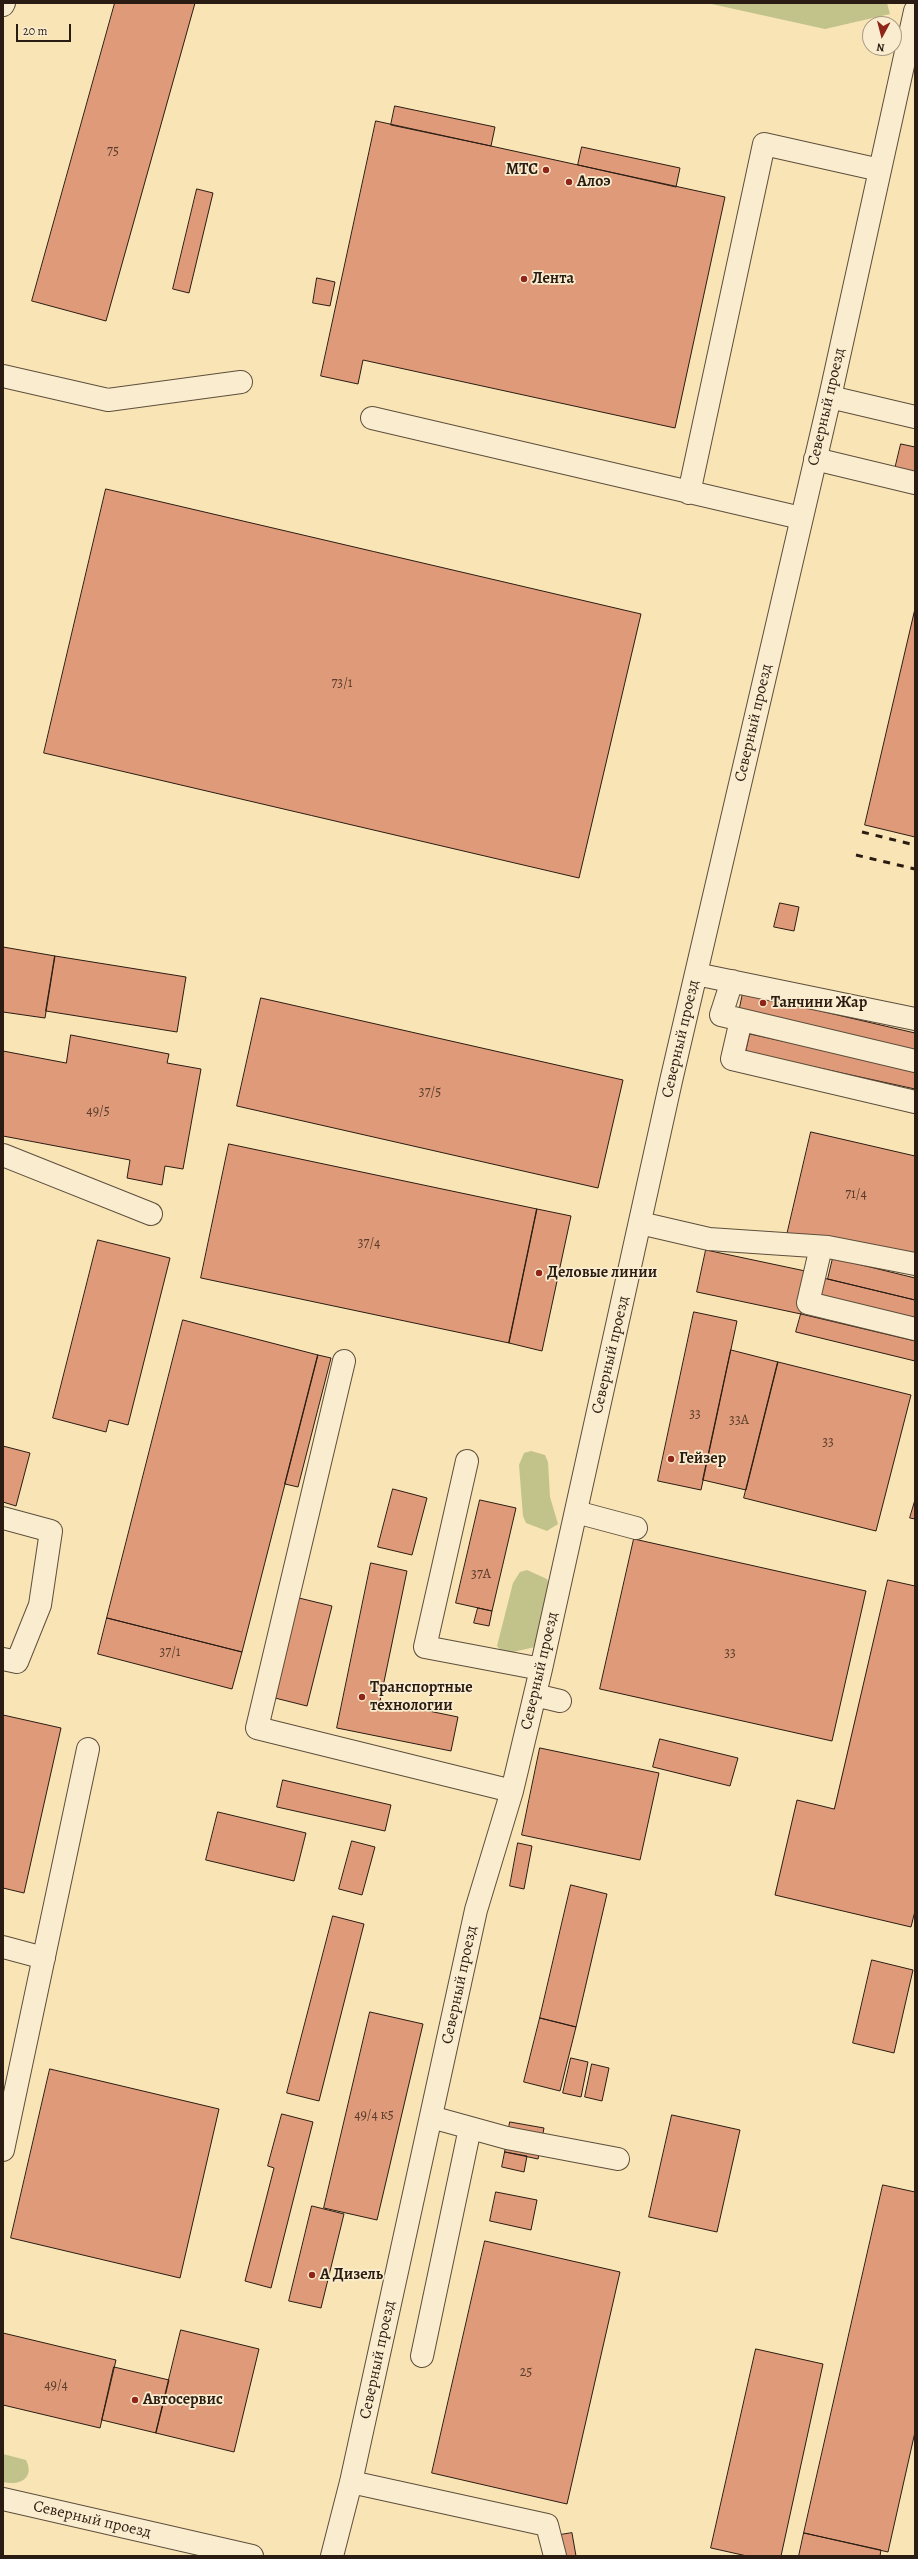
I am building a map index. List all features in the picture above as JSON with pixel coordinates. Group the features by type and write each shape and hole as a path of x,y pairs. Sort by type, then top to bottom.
{"street":[{"name":"Северный проезд","path":"332,2556 351,2482 476,1910 512,1791 541,1669 696,974 830,397 915,11"},
{"path":"689,492 764,144 880,170"},
{"path":"3,376 108,400 241,382"},
{"path":"830,397 915,417"},
{"path":"372,418 801,518"},
{"path":"815,459 915,483"},
{"path":"696,974 915,1019"},
{"path":"732,981 721,1015 915,1061"},
{"path":"741,1020 732,1059 915,1102"},
{"path":"3,1156 151,1214"},
{"path":"640,1223 709,1239 821,1247 915,1264"},
{"path":"821,1247 808,1303 915,1329"},
{"path":"344,1361 257,1728 512,1791"},
{"path":"467,1461 425,1647 541,1669"},
{"path":"576,1512 636,1528"},
{"path":"3,1518 51,1532 40,1605 17,1662 3,1659"},
{"path":"535,1695 560,1701"},
{"path":"3,2150 88,1749"},
{"path":"3,1947 44,1958"},
{"path":"431,2117 507,2138 618,2159"},
{"path":"422,2356 470,2128"},
{"path":"351,2482 546,2525 555,2556"},
{"name":"Северный проезд","path":"3,2499 252,2556"}],"green space":[{"path":"707,3 887,3 890,14 881,16 862,16 862,20 825,29"},
{"path":"531,1451 545,1455 548,1462 550,1497 558,1524 547,1531 526,1523 523,1516 519,1465 524,1453"},
{"path":"527,1570 547,1579 549,1585 535,1647 513,1652 506,1656 497,1646 513,1583 520,1572"},
{"path":"3,2454 26,2460 29,2472 20,2482 3,2482"}],"building":[{"path":"115,3 195,3 106,321 32,301"},
{"path":"395,106 495,127 491,146 391,125"},
{"name":"Лента","path":"376,121 725,197 675,428 363,360 358,384 321,376"},
{"path":"582,147 680,168 676,187 578,165"},
{"path":"197,189 213,193 189,293 173,289"},
{"path":"317,278 335,282 330,306 313,303"},
{"path":"901,444 915,447 915,473 895,469"},
{"path":"106,489 641,614 579,878 44,753"},
{"path":"915,609 915,837 865,825"},
{"path":"780,903 799,907 794,931 774,927"},
{"path":"3,947 55,956 45,1018 3,1012"},
{"path":"55,956 186,977 177,1032 46,1011"},
{"path":"743,993 915,1033 915,1052 739,1012"},
{"path":"261,998 623,1080 598,1188 237,1106"},
{"path":"750,1034 915,1070 915,1089 746,1052"},
{"path":"71,1035 169,1054 167,1063 201,1069 183,1169 165,1166 162,1185 127,1178 130,1160 3,1136 3,1051 66,1063"},
{"path":"811,1132 915,1156 915,1264 787,1235"},
{"path":"229,1144 537,1209 509,1343 201,1278"},
{"path":"537,1209 571,1216 542,1351 509,1343"},
{"path":"98,1240 170,1258 128,1425 109,1420 106,1432 53,1418"},
{"path":"706,1250 810,1272 801,1314 697,1292"},
{"path":"833,1258 915,1278 915,1300 828,1279"},
{"path":"819,1277 915,1300 915,1319 814,1295"},
{"path":"694,1312 737,1321 701,1490 658,1481"},
{"path":"801,1314 915,1341 915,1361 796,1332"},
{"path":"183,1320 318,1355 242,1652 107,1618"},
{"path":"731,1350 778,1362 746,1490 703,1480"},
{"path":"318,1355 331,1358 298,1487 285,1484"},
{"path":"778,1362 911,1395 876,1531 744,1498"},
{"path":"3,1446 30,1453 16,1506 3,1502"},
{"path":"393,1489 427,1498 412,1555 378,1547"},
{"path":"480,1500 516,1508 492,1611 456,1603"},
{"path":"915,1500 915,1519 910,1518"},
{"path":"634,1539 866,1591 832,1741 600,1689"},
{"path":"371,1563 407,1571 380,1701 458,1717 451,1751 337,1728"},
{"path":"888,1580 915,1586 915,1911 911,1927 775,1895 797,1800 834,1809"},
{"path":"299,1598 332,1606 307,1706 275,1698"},
{"path":"478,1608 492,1611 489,1626 474,1623"},
{"path":"107,1618 242,1652 232,1689 98,1654"},
{"path":"3,1715 61,1728 24,1893 3,1888"},
{"path":"660,1739 738,1758 730,1786 653,1767"},
{"path":"540,1748 659,1773 640,1860 522,1835"},
{"path":"283,1780 391,1805 385,1831 277,1807"},
{"path":"218,1812 306,1833 294,1881 206,1860"},
{"path":"352,1841 375,1847 362,1895 339,1889"},
{"path":"518,1843 532,1846 524,1889 510,1886"},
{"path":"571,1885 607,1894 576,2027 540,2018"},
{"path":"333,1916 364,1924 319,2101 287,2093"},
{"path":"872,1960 913,1970 894,2053 853,2043"},
{"path":"370,2012 423,2024 377,2220 324,2208"},
{"path":"540,2018 576,2027 560,2091 524,2082"},
{"path":"571,2058 588,2062 581,2097 563,2093"},
{"path":"592,2064 609,2068 602,2101 585,2097"},
{"path":"50,2069 219,2109 180,2278 11,2238"},
{"path":"282,2114 313,2122 271,2288 245,2281 274,2168 268,2166"},
{"path":"672,2115 740,2130 717,2232 649,2217"},
{"path":"510,2122 544,2128 538,2159 505,2152"},
{"path":"505,2152 527,2156 524,2172 502,2167"},
{"path":"883,2185 915,2192 915,2432 888,2552 804,2533"},
{"path":"496,2192 537,2200 531,2230 490,2221"},
{"path":"312,2206 344,2214 321,2308 289,2301"},
{"path":"485,2241 620,2272 567,2504 432,2473"},
{"path":"181,2330 259,2349 234,2452 156,2433"},
{"path":"3,2333 116,2360 100,2428 3,2405"},
{"path":"756,2349 823,2364 781,2556 747,2556 711,2548"},
{"name":"Автосервис","path":"114,2367 169,2380 156,2433 102,2420"},
{"path":"572,2533 576,2556 564,2556 560,2535"},
{"path":"804,2533 881,2550 880,2556 799,2556"}],"railway":[{"path":"862,832 915,845"},
{"path":"856,855 915,869"}],"place":[{"name":"МТС","path":"546,170"},
{"name":"Алоэ","path":"569,182"},
{"name":"Лента","path":"524,279"},
{"name":"Танчини Жар","path":"763,1003"},
{"name":"Деловые линии","path":"539,1273"},
{"name":"Гейзер","path":"671,1459"},
{"name":"Транспортные технологии","path":"362,1697"},
{"name":"А Дизель","path":"312,2275"},
{"name":"Автосервис","path":"135,2400"}]}
